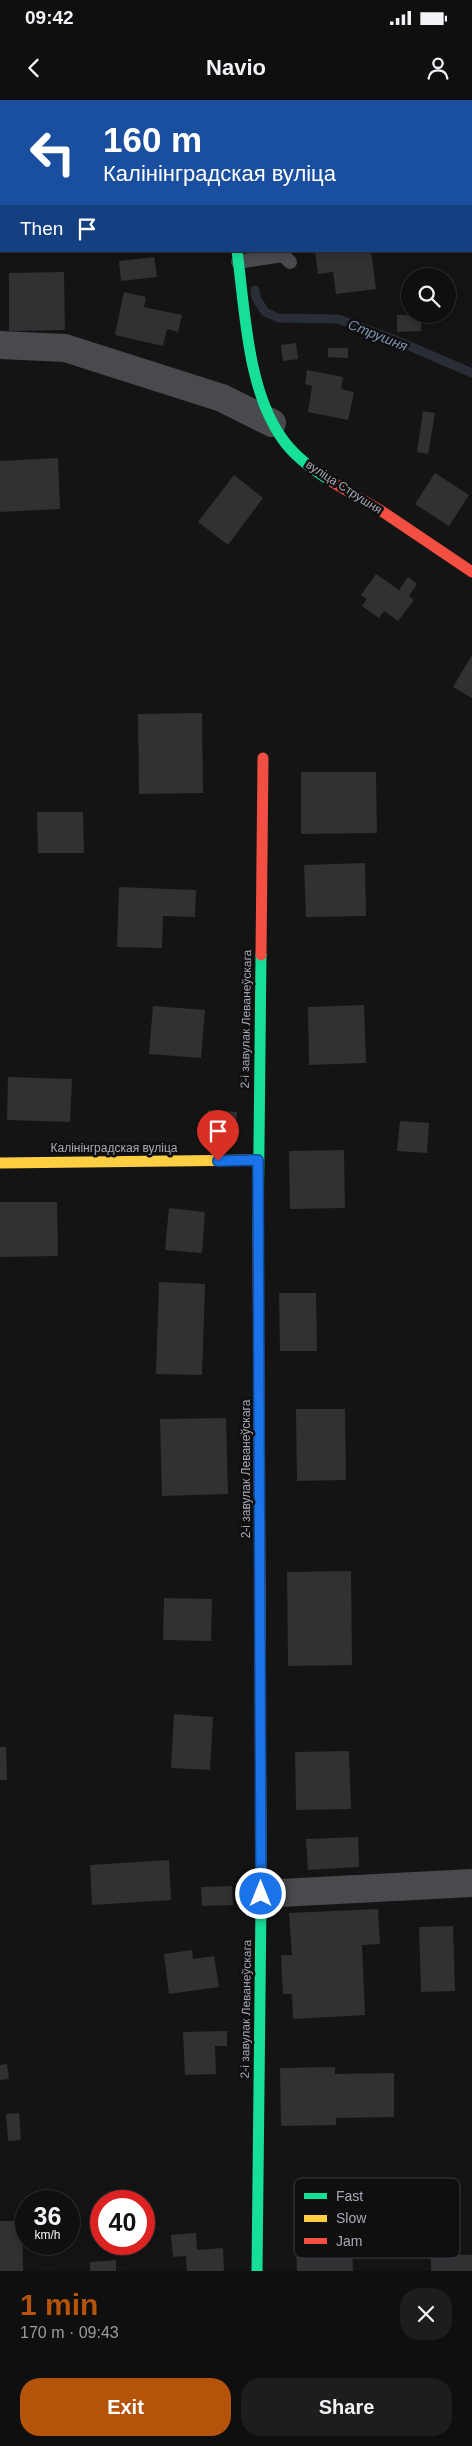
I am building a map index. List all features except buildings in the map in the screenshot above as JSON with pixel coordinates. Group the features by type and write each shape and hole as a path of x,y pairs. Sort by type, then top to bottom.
{"street":[{"name":"вуліца Струшня","path":"238,257 257,377 272,423 288,447 314,469 472,572"},
{"path":"0,345 65,348 222,398 272,423"},
{"name":"2-і завулак Леванеўскага","path":"257,2271 261,1894 258,1160 263,758"},
{"name":"Калінінградская вуліца","path":"0,1162 258,1160"},
{"path":"261,1894 472,1883"}],"lane":[{"path":"238,257 283,255 290,262"}],"waterway":[{"name":"Струшня","path":"255,290 256,298 265,312 278,318 338,319 393,339 472,373"}],"traffic: fast":[{"path":"237,252 249,347 261,395 270,417 291,450 329,480"},
{"path":"258,1239 261,955"},
{"path":"257,2271 261,1904"}],"traffic: slow":[{"path":"0,1163 258,1160"},
{"path":"260,1587 261,1904"}],"traffic: jam":[{"path":"329,480 383,512 472,572"},
{"path":"261,955 263,758"},
{"path":"258,1239 260,1587"}],"route":[{"path":"218,1161 258,1160 261,1894"}]}
